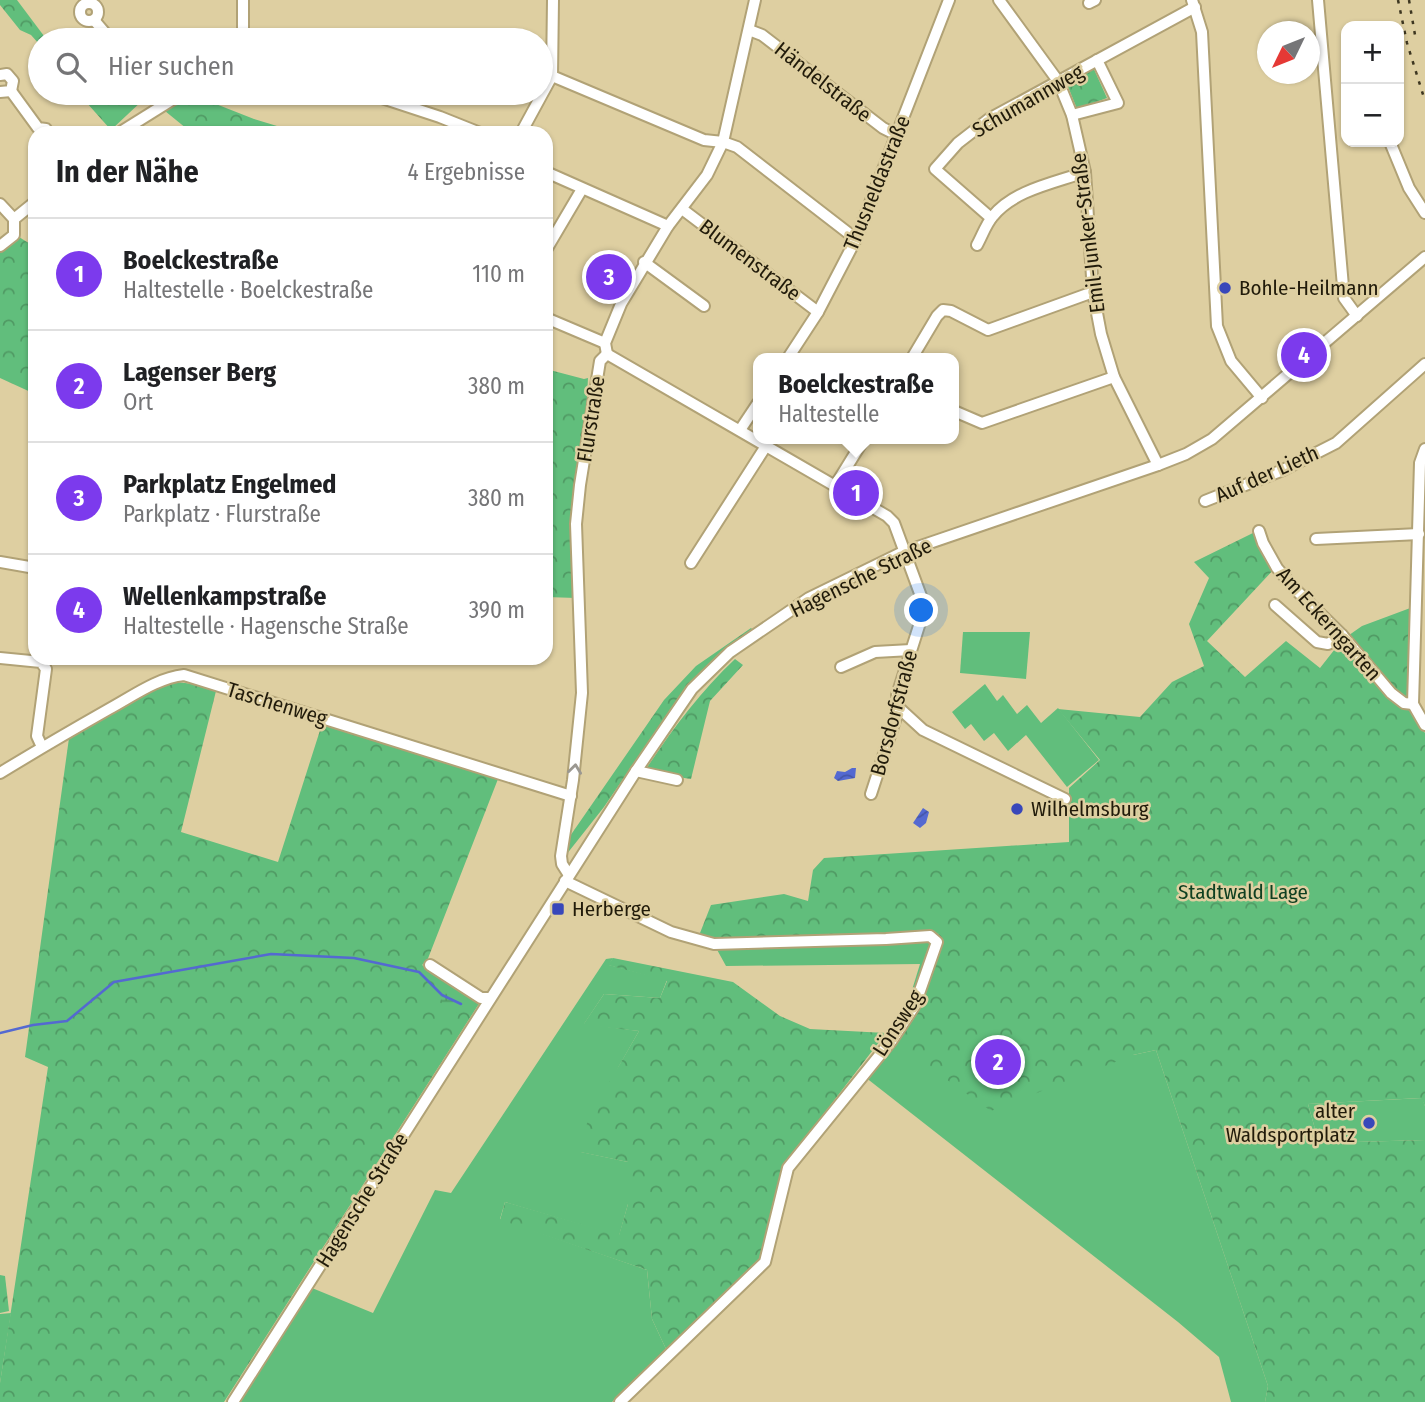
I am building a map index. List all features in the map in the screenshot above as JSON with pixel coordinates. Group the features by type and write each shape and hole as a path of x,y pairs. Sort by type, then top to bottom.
{"street":[{"path":"243,0 243,28"},
{"path":"553,0 553,28"},
{"name":"Flurstraße","path":"567,878 561,856 578,743 582,693 576,524 600,361 621,304 644,262 707,175 723,142 755,0"},
{"name":"Thusneldastraße","path":"791,353 818,312 856,239 949,0"},
{"name":"Emil-Junker-Straße","path":"999,0 1058,81 1072,115 1085,173 1093,292 1101,334 1114,377 1158,465"},
{"path":"1318,0 1345,298 1357,316"},
{"path":"81,3 100,3 94,20 89,22 81,18 81,3"},
{"path":"1194,4 1202,32 1217,326 1231,361 1262,398"},
{"name":"Schumannweg","path":"991,218 934,169 958,143 989,119 1194,4"},
{"path":"94,20 101,28"},
{"name":"Händelstraße","path":"749,30 762,35 883,128 897,135"},
{"path":"1072,115 1118,103 1097,60"},
{"path":"0,75 7,74 11,77 13,81 5,91 36,126"},
{"path":"553,76 704,140 737,147 856,239"},
{"path":"130,126 164,105"},
{"path":"404,105 462,126"},
{"path":"525,126 536,105"},
{"path":"1393,147 1409,188 1425,213"},
{"path":"977,245 991,218 1004,204 1022,194 1085,173"},
{"path":"553,175 668,226"},
{"path":"553,238 582,189"},
{"path":"0,205 14,219 14,235 0,246"},
{"path":"14,219 28,208"},
{"name":"Blumenstraße","path":"682,209 818,312"},
{"name":"Hagensche Straße","path":"233,1402 636,771 692,689 730,652 809,598 903,552 1158,465 1212,439 1425,257"},
{"path":"644,262 705,306"},
{"path":"915,353 943,310 951,311 988,331 1093,292"},
{"name":"Borsdorfstraße","path":"553,321 606,348 753,438"},
{"name":"Auf der Lieth","path":"1205,501 1283,470 1336,443 1425,364"},
{"path":"959,413 982,423 1114,377"},
{"path":"740,430 753,410"},
{"name":"Borsdorfstraße","path":"763,444 891,519 925,607 897,695 898,708 871,794"},
{"path":"835,486 861,444"},
{"path":"691,563 766,446"},
{"path":"1425,449 1420,463 1422,505 1413,705 1425,725"},
{"name":"Am Eckerngarten","path":"1259,531 1277,568 1342,635 1391,693 1404,704 1413,705"},
{"path":"1316,538 1419,534"},
{"path":"0,562 28,567"},
{"path":"1275,605 1317,642 1328,644 1342,635"},
{"path":"841,667 875,652 911,650"},
{"path":"0,658 28,661"},
{"path":"42,747 37,736 46,669 44,665"},
{"name":"Taschenweg","path":"0,774 148,687 174,676 184,675 571,796"},
{"path":"898,708 923,730 1065,799"},
{"path":"636,771 677,780"},
{"name":"Lönsweg","path":"567,878 671,932 714,944 930,936 937,942 915,1005 892,1040 788,1168 765,1262 620,1402"},
{"path":"430,965 481,998 490,998"}],"green space":[{"path":"0,0 17,0 38,28 28,28 28,34 20,30 0,5"},
{"path":"1093,67 1107,98 1077,109 1067,84 1069,78"},
{"path":"89,105 138,105 115,126 107,126"},
{"path":"176,105 218,105 277,126 183,126 165,111"},
{"path":"19,237 28,243 28,391 0,378 0,252"},
{"path":"553,371 588,378 576,598 553,597"},
{"name":"Stadtwald Lage","path":"1255,532 1275,568 1207,641 1245,677 1286,641 1320,668 1342,640 1362,626 1413,607 1409,709 1425,733 1425,1106 1421,1098 1308,1104 1319,1143 1425,1140 1425,1402 1265,1402 1268,1386 1156,1050 1133,1055 991,1111 892,1041 919,1008 939,933 715,946 700,933 711,905 784,894 808,901 813,870 824,858 1069,842 1069,788 1100,760 1058,709 1140,717 1172,682 1204,666 1189,624 1209,578 1194,562"},
{"path":"751,628 717,658 670,710 604,807 566,855 568,839 664,700 696,666"},
{"path":"963,632 1030,632 1026,679 960,673"},
{"path":"735,659 743,665 710,701 691,779 644,772 686,713"},
{"path":"169,681 217,687 181,832 278,862 323,721 498,779 427,961 422,965 482,999 224,1402 0,1402 0,1383 48,1067 25,1057 69,738"},
{"path":"985,684 997,701 1003,695 1017,714 1027,705 1041,723 1058,708 1099,760 1067,787 1026,735 1008,751 994,733 984,741 971,724 965,729 952,712"},
{"path":"940,933 919,1008 1133,1055 1156,1050 1268,1386 1265,1402 1231,1402 1219,1357 865,1077 892,1041 886,1033 908,1003 920,964 726,966 715,946"},
{"path":"613,958 609,965 667,980 660,998 604,994 584,1024 639,1031 619,1066 581,1152 628,1162 628,1204 619,1236 505,1202 500,1219 647,1270 652,1319 666,1349 612,1402 240,1402 312,1288 373,1313 435,1190 451,1193 606,959"},
{"path":"613,958 733,982 780,1016 810,1029 886,1033 782,1168 760,1259 666,1349 652,1319 647,1270 500,1220 505,1202 619,1235 628,1204 628,1162 580,1152 588,1119 639,1031 583,1025 604,994 660,998 667,981 608,965"},
{"path":"451,991 461,995 463,1006 459,1011 448,1013 443,1008 440,993"},
{"name":"alter Waldsportplatz","path":"1422,1098 1425,1106 1425,1140 1319,1143 1308,1104"},
{"path":"0,1275 5,1276 9,1311 0,1313"},
{"path":"11,1313 0,1383 0,1314"}],"water":[{"path":"856,768 855,778 838,781 834,778 837,771 845,772"},
{"path":"923,808 929,812 926,823 920,828 913,823"}],"waterway":[{"path":"0,1033 67,1021 114,982 271,954 354,958 419,972 442,995 461,1004"}],"railway":[{"path":"1398,0 1407,43 1425,101"},
{"path":"1409,0 1415,35"}],"place":[{"name":"Parkplatz Engelmed","path":"609,277"},
{"name":"Bohle-Heilmann","path":"1225,288"},
{"name":"Wellenkampstraße","path":"1304,355"},
{"name":"Boelckestraße","path":"856,493"},
{"name":"Wilhelmsburg","path":"1017,809"},
{"name":"Herberge","path":"558,909"},
{"name":"Lagenser Berg","path":"998,1062"},
{"name":"alter Waldsportplatz","path":"1369,1123"}]}
